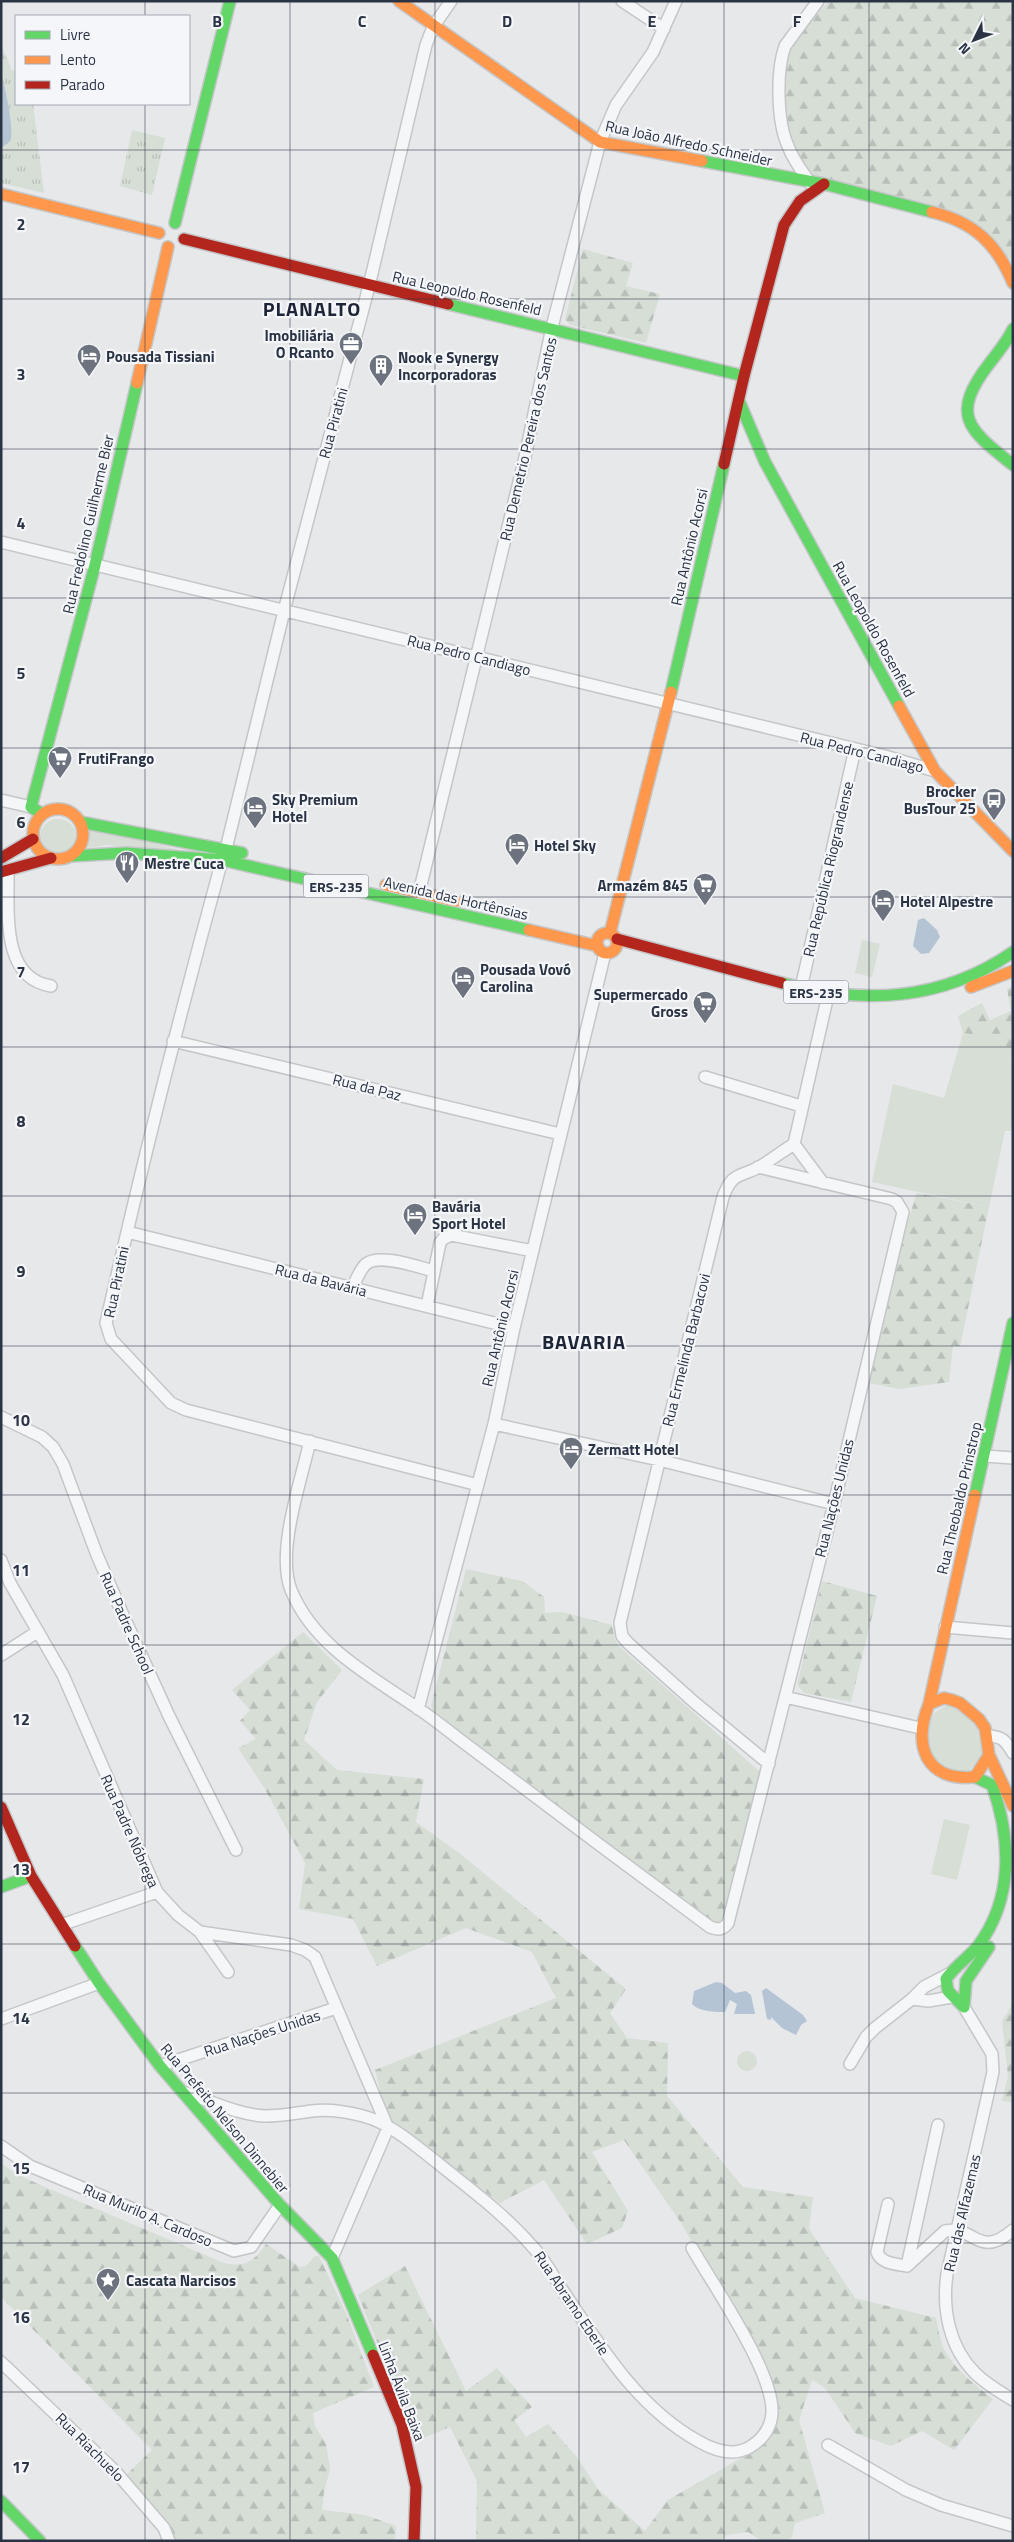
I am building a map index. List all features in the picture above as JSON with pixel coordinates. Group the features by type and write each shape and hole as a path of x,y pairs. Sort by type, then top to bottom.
{"street":[{"path":"175,223 230,1"},
{"name":"Rua João Alfredo Schneider","path":"399,1 600,142 810,183 824,184 945,215 978,231 1003,258 1013,283"},
{"name":"Rua Piratini","path":"451,1 434,27 426,45 407,118 369,286 284,611 224,854 173,1041 106,1323 111,1339 171,1403 178,1407 478,1485"},
{"path":"622,1 664,29"},
{"name":"Rua Demetrio Pereira dos Santos","path":"419,893 525,457 552,327 600,142 616,105 653,52 676,1"},
{"path":"810,183 787,144 781,119 780,88 782,54 785,46 818,1"},
{"name":"Rua Antônio Acorsi","path":"418,1709 494,1424 514,1328 560,1134 668,704 744,376 784,225 798,203 807,194 824,184"},
{"path":"1,194 160,233"},
{"path":"175,223 182,228 184,239 176,247 168,247 161,241 160,233 163,226 175,223"},
{"name":"Rua Leopoldo Rosenfeld","path":"184,239 369,286 552,327 744,376"},
{"name":"Rua Fredolino Guilherme Bier","path":"31,807 95,565 168,247"},
{"path":"1013,329 1010,340 976,382 968,395 965,410 970,425 979,436 1013,465"},
{"name":"Rua Leopoldo Rosenfeld","path":"739,400 765,462 935,771 1013,851"},
{"name":"Rua Pedro Candiago","path":"1,542 478,656 855,749 935,771"},
{"name":"Rua República Riograndense","path":"801,988 855,749"},
{"path":"1,800 31,807 42,814 34,825 33,839 40,852 51,858"},
{"name":"ERS-235","path":"42,814 56,809 63,809 76,816 80,822"},
{"path":"71,856 81,844 83,837 80,822"},
{"name":"Avenida das Hortênsias","path":"80,822 801,988 843,996 909,994 943,986 972,976 1013,952"},
{"path":"1,858 33,839"},
{"name":"Avenida das Hortênsias","path":"71,856 126,853 224,854 419,893 826,1004 850,1007"},
{"name":"ERS-235","path":"4,871 51,858 64,859 71,856"},
{"path":"4,871 9,926 17,963 26,976 40,984 51,986"},
{"name":"ERS-235","path":"866,1008 928,1000 995,979 1013,971"},
{"path":"823,1183 794,1144 801,1106 826,1004"},
{"name":"Rua da Paz","path":"173,1041 560,1134"},
{"path":"705,1077 801,1106"},
{"name":"Rua Ermelinda Barbacovi","path":"769,1764 694,1702 622,1636 620,1623 723,1197 732,1180 742,1172 758,1167 794,1144"},
{"name":"Rua Nações Unidas","path":"418,1709 710,1927 720,1929 728,1923 834,1504 903,1212 892,1199 758,1167"},
{"name":"Rua da Bavária","path":"127,1232 514,1328"},
{"path":"427,1306 442,1239 452,1235 533,1251"},
{"path":"352,1288 364,1265 372,1260 383,1260 434,1271"},
{"name":"Rua Theobaldo Prinstrop","path":"975,1777 956,1779 944,1775 933,1768 922,1749 920,1728 929,1704 1013,1323"},
{"name":"Rua Padre School","path":"1,1417 42,1437 53,1446 63,1464 90,1537 123,1614 170,1716 236,1850"},
{"path":"494,1424 659,1460 834,1504"},
{"path":"310,1441 287,1545 286,1566 291,1589 313,1626 330,1645 353,1665 418,1709"},
{"path":"985,1456 1013,1458"},
{"name":"Rua Padre Nóbrega","path":"1,1560 10,1582 63,1675 157,1892 178,1915 200,1932 291,1945 305,1950 315,1957 388,2128"},
{"path":"945,1627 1013,1633"},
{"path":"1,1655 37,1632"},
{"path":"933,1679 944,1698"},
{"path":"785,1696 920,1728"},
{"path":"929,1704 944,1698 960,1703 980,1718 987,1736 989,1755 1013,1806"},
{"path":"987,1736 1004,1739 1013,1753"},
{"path":"850,2064 866,2037 875,2028 912,1999 924,1987 949,1974 978,1945 988,1931 1002,1900 1008,1870 1010,1845 999,1799 992,1785 975,1777 989,1755"},
{"name":"Rua Prefeito Nelson Dinnebier","path":"1,1807 31,1876 64,1924 99,1983 179,2091 280,2205 332,2258"},
{"path":"1,1887 31,1876"},
{"path":"64,1924 157,1892"},
{"path":"964,2007 966,1981 1004,1922 1013,1898"},
{"path":"200,1932 228,1972"},
{"path":"949,1974 946,1986 952,1997 964,2007"},
{"path":"1,2019 99,1983"},
{"path":"912,1999 928,2001 952,1997"},
{"name":"Rua das Alfazemas","path":"964,2007 992,2054 993,2072 944,2293 946,2312 951,2334 961,2355 975,2373 1013,2400"},
{"name":"Rua Nações Unidas","path":"160,2066 336,2008"},
{"name":"Rua Abramo Eberle","path":"179,2091 261,2116 335,2111 366,2116 388,2128 504,2216 534,2247 617,2369 643,2399 683,2433 704,2445 724,2452 740,2453 759,2442 770,2425 772,2410 768,2389 758,2361 692,2248"},
{"path":"907,2266 938,2125"},
{"path":"332,2258 388,2128"},
{"name":"Rua Murilo A. Cardoso","path":"1,2146 30,2166 234,2251 251,2247 280,2205"},
{"path":"888,2204 877,2252 882,2261 907,2266"},
{"path":"907,2266 945,2231 956,2232 989,2244 1001,2240 1013,2230"},
{"name":"Linha Ávila Baixa","path":"332,2258 402,2425 416,2487 414,2541"},
{"name":"Rua Riachuelo","path":"1,2362 116,2472 164,2528 169,2541"},
{"path":"828,2445 906,2490 941,2506 1013,2526"},
{"path":"1,2501 40,2541"}],"green space":[{"path":"829,1 1013,1 1013,263 985,231 812,176 797,153 789,133 786,110 787,62 791,49 801,34"},
{"path":"1,44 12,71 15,70 15,105 33,105 44,193 1,183"},
{"path":"132,130 165,138 152,195 120,186"},
{"path":"583,249 633,263 626,286 660,294 646,343 570,325 565,319"},
{"path":"58,819 65,820 71,824 75,830 75,844 71,850 65,854 58,855 51,854 45,850 41,844 40,837 41,830 45,824 51,820"},
{"path":"89,827 199,855 108,845 86,848"},
{"path":"862,940 880,944 872,977 855,973"},
{"path":"1013,985 1013,1066 1004,1059 1001,1040 963,1033 958,1016 982,1003 990,1020 1011,1011 1007,989"},
{"path":"963,1033 1001,1040 1004,1059 1013,1066 1013,1131 1005,1131 989,1207 872,1182 893,1084 944,1098"},
{"path":"917,1193 989,1207 960,1347 953,1345 949,1382 899,1389 869,1383 904,1233"},
{"path":"466,1569 522,1581 544,1597 545,1613 562,1612 612,1625 615,1640 621,1648 760,1772 722,1922 717,1925 434,1714 431,1706"},
{"path":"822,1581 877,1596 851,1702 804,1693 797,1685"},
{"path":"303,1632 342,1670 317,1702 304,1740 337,1770 424,1779 416,1822 459,1853 626,1989 610,2013 627,2038 668,2043 667,2096 743,2187 813,2197 809,2229 855,2298 936,2318 941,2342 949,2357 966,2377 993,2399 954,2450 922,2431 891,2446 855,2433 825,2388 812,2380 799,2420 825,2513 795,2523 792,2537 788,2541 762,2541 748,2532 727,2535 721,2541 476,2541 477,2481 450,2427 414,2442 408,2419 358,2295 405,2266 466,2391 497,2368 532,2407 514,2420 526,2437 548,2424 576,2456 598,2489 645,2531 668,2500 762,2446 773,2430 776,2413 704,2263 681,2223 624,2140 592,2152 628,2211 622,2228 587,2244 544,2180 500,2203 396,2126 392,2120 382,2099 375,2070 556,1998 532,1952 466,1928 377,1966 353,1919 299,1909 305,1863 265,1789 238,1748 256,1739 240,1721 250,1710 232,1690"},
{"path":"950,1705 976,1720 983,1758 965,1774 939,1766 925,1737 926,1726 931,1716 940,1709"},
{"path":"944,1819 970,1825 957,1880 931,1874"},
{"path":"1013,2003 1013,2102 1002,2101 1008,2076 1002,2021"},
{"path":"747,2051 754,2054 757,2061 754,2068 747,2071 740,2068 737,2061 740,2054"},
{"path":"1,2163 13,2172 38,2184 224,2263 238,2265 249,2262 258,2255 266,2244 300,2267 306,2266 315,2256 319,2256 346,2313 374,2387 313,2413 315,2426 326,2444 330,2469 322,2510 365,2515 396,2526 395,2540 171,2541 124,2477 152,2450 1,2297"}],"water":[{"path":"1,75 7,98 11,136 10,141 1,148"},
{"path":"924,918 937,930 940,937 929,953 921,954 913,946 918,920"},
{"path":"716,1982 722,1983 735,1993 746,1991 751,1995 755,2014 734,2014 737,2004 730,2000 725,2012 712,2012 695,2007 692,2004 694,1991"},
{"path":"766,1988 803,2015 807,2021 801,2025 796,2035 782,2028 771,2017 771,2020 767,2019 762,1991"}],"traffic: fast":[{"path":"175,223 230,1"},
{"path":"702,161 824,184 932,212"},
{"path":"448,304 744,376"},
{"path":"1013,329 977,382 970,397 967,410 970,421 985,442 1013,465"},
{"path":"42,814 31,807 95,565 137,383"},
{"path":"739,401 765,462 899,706"},
{"path":"671,692 724,464"},
{"path":"80,822 242,853"},
{"path":"71,856 126,853 222,860 529,930"},
{"path":"782,983 843,994 872,996 902,994 958,981 986,968 1013,952"},
{"path":"975,1495 1013,1323"},
{"path":"964,2007 948,1991 946,1979 978,1946 990,1927 998,1908 1006,1867 1003,1826 992,1785 975,1777"},
{"path":"1,1887 31,1876"},
{"path":"75,1946 99,1983 160,2066 280,2205 332,2258 373,2355"},
{"path":"964,2007 966,1981 989,1947"},
{"path":"1,2501 40,2541"}],"traffic: slow":[{"path":"399,1 600,142 702,161"},
{"path":"1,194 159,233"},
{"path":"932,212 960,222 982,237 1000,257 1013,283"},
{"path":"137,383 168,247"},
{"path":"610,933 671,692"},
{"path":"899,706 935,771 1013,851"},
{"path":"53,809 63,809 76,816 83,829 83,834 83,839 76,852 63,859 53,859 44,855 37,848 33,839 33,829 37,820 44,813 53,809"},
{"path":"386,885 456,901"},
{"path":"529,930 598,946"},
{"path":"607,933 614,936 617,943 614,950 607,953 600,950 597,943 600,936 607,933"},
{"path":"971,987 1013,971"},
{"path":"929,1704 975,1495"},
{"path":"989,1755 975,1777 958,1777 934,1767 927,1758 923,1746 922,1733 929,1704 944,1698 952,1700 960,1703 979,1719 985,1728 989,1755 1013,1806"}],"traffic: jam":[{"path":"724,464 744,376 784,225 800,201 824,184"},
{"path":"184,239 448,304"},
{"path":"1,858 33,839"},
{"path":"1,872 51,858"},
{"path":"617,939 782,983"},
{"path":"1,1807 31,1876 75,1946"},
{"path":"373,2355 402,2425 416,2487 414,2541"}],"place":[{"name":"Imobiliária O Rcanto","path":"351,365"},
{"name":"Pousada Tissiani","path":"89,377"},
{"name":"Nook e Synergy Incorporadoras","path":"381,387"},
{"name":"FrutiFrango","path":"60,779"},
{"name":"Brocker BusTour 25","path":"994,821"},
{"name":"Sky Premium Hotel","path":"255,829"},
{"name":"Hotel Sky","path":"517,866"},
{"name":"Mestre Cuca","path":"127,884"},
{"name":"Armazém 845","path":"705,906"},
{"name":"Hotel Alpestre","path":"883,922"},
{"name":"Pousada Vovó Carolina","path":"463,999"},
{"name":"Supermercado Gross","path":"705,1024"},
{"name":"Bavária Sport Hotel","path":"415,1236"},
{"name":"Zermatt Hotel","path":"571,1470"},
{"name":"Cascata Narcisos","path":"108,2301"}],"district":[{"name":"PLANALTO","path":"312,308"},
{"name":"BAVARIA","path":"584,1341"}]}
